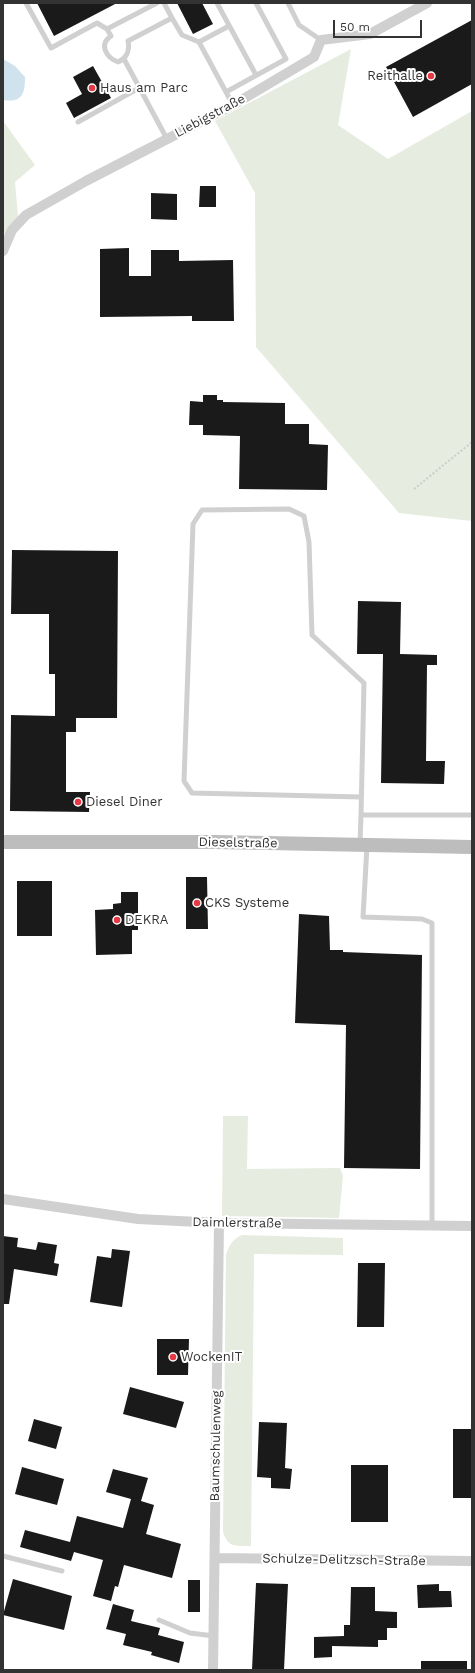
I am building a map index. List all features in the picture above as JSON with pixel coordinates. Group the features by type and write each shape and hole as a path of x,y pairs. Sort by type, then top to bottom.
{"street":[{"path":"321,40 370,34 427,3"},
{"name":"Liebigstraße","path":"3,251 12,230 26,215 86,181 233,105 314,58 321,40"},
{"name":"Dieselstraße","path":"3,842 215,842 472,847"},
{"name":"Daimlerstraße","path":"3,1199 138,1219 219,1223 472,1226"},
{"name":"Baumschulenweg","path":"213,1670 219,1223"},
{"name":"Schulze-Delitzsch-Straße","path":"215,1558 472,1561"}],"lane":[{"path":"26,3 51,48 97,23 107,29 111,36 107,39 104,46 106,54 118,62 124,59 128,53 128,41 172,18"},
{"path":"107,29 157,3"},
{"path":"164,3 182,35 199,42 233,105"},
{"path":"217,3 256,76"},
{"path":"226,92 286,59 256,3"},
{"path":"288,3 299,25 321,40"},
{"path":"199,42 229,26"},
{"path":"124,59 167,140"},
{"path":"78,122 139,88"},
{"path":"361,797 192,793 184,781 193,524 202,510 289,509 304,516 309,542 312,635 364,683 361,797 363,917 422,919 432,923 432,1226"},
{"path":"361,814 472,814"},
{"path":"3,1556 62,1571"},
{"path":"159,1620 190,1633 214,1636"}],"path":[{"path":"414,489 472,442"}],"shaded area":[{"path":"351,49 338,125 388,159 472,111 472,521 399,513 256,347 255,193 215,121"},
{"path":"3,121 35,165 15,182 18,217 12,230 3,235"},
{"path":"223,1116 248,1116 247,1169 340,1168 343,1176 339,1218 222,1216"},
{"path":"242,1235 343,1238 343,1255 254,1254 251,1546 233,1545 227,1541 223,1531 226,1255 228,1248 236,1238"}],"water":[{"path":"3,59 15,66 25,77 23,93 18,99 9,101 3,100"}],"building":[{"path":"37,3 117,3 54,36"},
{"path":"177,3 202,3 213,24 193,34"},
{"name":"Reithalle","path":"472,20 472,84 413,117 386,67"},
{"path":"93,66 111,98 74,118 66,103 82,94 73,77"},
{"path":"200,186 216,186 216,207 199,207"},
{"path":"151,193 177,194 177,220 151,219"},
{"path":"129,248 129,276 151,276 151,250 179,250 179,261 233,260 234,321 192,321 192,316 100,317 100,249"},
{"path":"203,395 217,395 217,400 223,400 223,402 285,403 285,424 309,424 309,444 328,445 327,490 239,489 240,436 203,435 203,425 189,425 190,401 203,402"},
{"path":"12,550 118,551 117,718 76,718 76,732 66,732 66,792 90,792 89,812 10,811 11,715 55,716 55,674 49,674 49,614 11,614"},
{"path":"358,601 401,602 400,654 437,655 437,665 427,665 426,761 445,761 444,784 381,783 383,654 357,654"},
{"name":"CKS Systeme","path":"186,877 207,877 208,929 186,929"},
{"path":"17,881 52,881 52,936 17,936"},
{"name":"DEKRA","path":"121,892 138,892 138,930 132,930 132,954 96,955 95,910 113,909 113,904 121,903"},
{"path":"299,914 329,916 330,950 343,950 343,952 422,955 420,1169 344,1168 346,1025 295,1023"},
{"path":"3,1236 18,1238 17,1247 36,1250 38,1242 57,1245 54,1263 59,1264 57,1276 14,1269 9,1304 3,1304"},
{"path":"112,1249 130,1251 122,1307 90,1302 97,1256 111,1258"},
{"path":"358,1263 385,1263 384,1327 357,1327"},
{"name":"WockenIT","path":"157,1339 189,1339 188,1375 157,1375"},
{"path":"130,1387 184,1402 176,1428 123,1414"},
{"path":"34,1419 62,1427 56,1449 28,1441"},
{"path":"259,1422 287,1423 285,1468 292,1469 290,1489 271,1488 271,1478 257,1477"},
{"path":"453,1429 472,1429 472,1498 453,1498"},
{"path":"351,1465 388,1465 388,1522 351,1522"},
{"path":"22,1467 64,1479 57,1505 15,1494"},
{"path":"113,1469 148,1478 141,1501 154,1505 146,1534 181,1544 172,1578 124,1565 118,1587 115,1586 111,1601 93,1596 103,1560 74,1552 71,1561 20,1547 25,1530 70,1542 77,1516 123,1528 131,1499 106,1492"},
{"path":"13,1579 72,1596 64,1630 3,1615"},
{"path":"188,1580 200,1580 200,1612 188,1612"},
{"path":"256,1583 288,1584 284,1670 252,1670"},
{"path":"439,1584 439,1591 451,1591 452,1607 418,1608 417,1585"},
{"path":"351,1587 375,1587 375,1611 397,1612 397,1628 387,1628 387,1640 378,1640 378,1647 332,1646 332,1657 314,1658 314,1637 344,1636 344,1625 350,1625"},
{"path":"113,1604 134,1610 131,1621 160,1628 158,1635 184,1642 179,1663 151,1655 152,1652 123,1645 126,1634 106,1629"},
{"path":"421,1661 467,1661 467,1670 421,1670"}],"place":[{"name":"Reithalle","path":"431,76"},
{"name":"Haus am Parc","path":"92,88"},
{"name":"Diesel Diner","path":"78,802"},
{"name":"CKS Systeme","path":"197,903"},
{"name":"DEKRA","path":"117,920"},
{"name":"WockenIT","path":"173,1357"}]}
